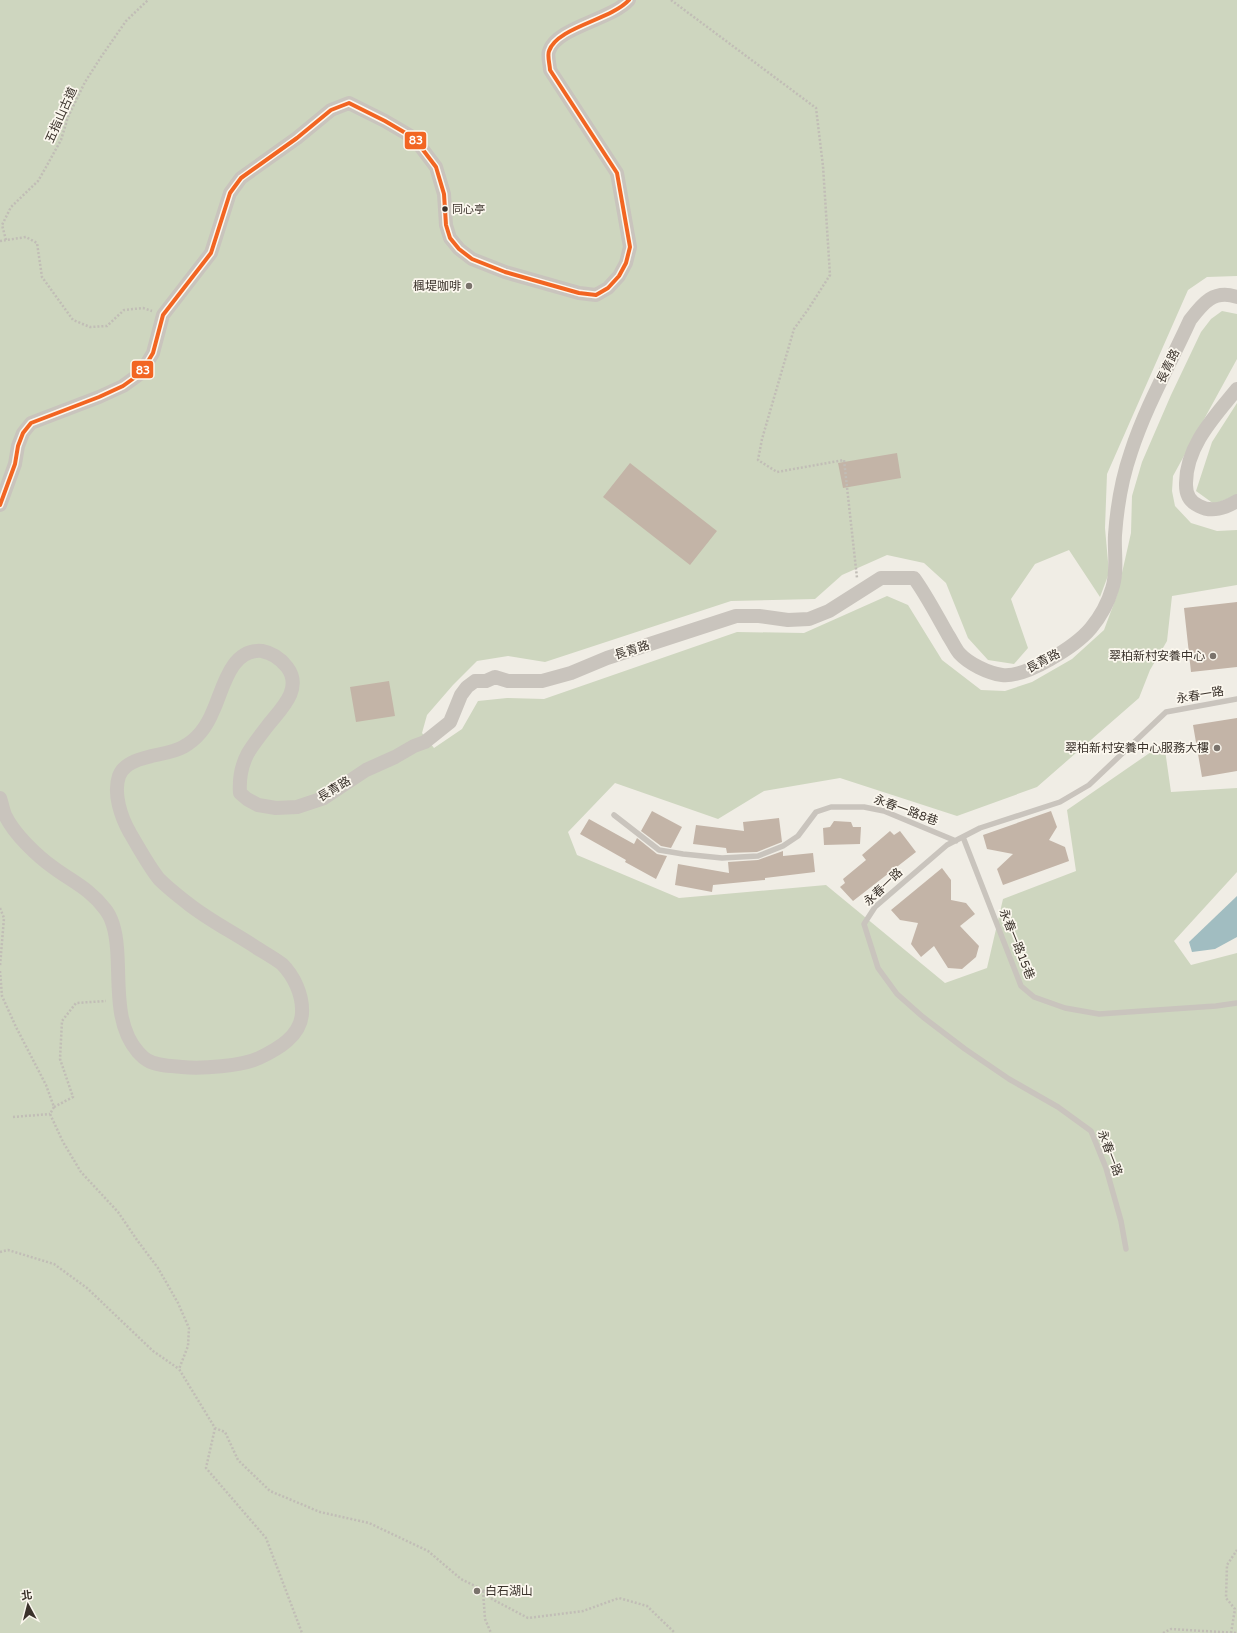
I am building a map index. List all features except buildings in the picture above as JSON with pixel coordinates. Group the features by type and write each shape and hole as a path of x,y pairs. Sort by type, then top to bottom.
{"street":[{"path":"0,505 15,464 18,446 23,433 31,423 99,397 123,386 141,372 153,353 164,315 211,253 230,193 241,178 297,138 331,110 349,103 385,121 414,138 436,167 444,194 446,225 450,238 458,249 472,259 505,272 579,293 596,295 608,288 619,276 626,263 630,247 617,172 550,70 548,52 557,39 606,16 629,0"},
{"name":"長青路","path":"0,798 6,816 23,840 54,869 84,887 106,910 114,926 123,1020 131,1044 145,1059 159,1064 188,1068 234,1065 255,1060 280,1048 292,1037 299,1025 302,1013 298,989 293,978 283,965 244,939 219,926 186,902 159,879 126,827 120,810 118,793 118,778 122,770 130,764 144,758 181,748 196,738 208,723 232,666 239,658 253,652 262,651 279,657 290,671 292,687 289,698 283,709 268,725 248,754 239,778 240,793 247,799 258,805 276,808 297,807 324,798 366,770 425,742 450,722 461,695 467,687 475,681 486,681 496,677 508,681 542,682 571,673 607,658 736,616 760,616 788,620 809,619 829,611 881,578 914,578 960,653 973,664 987,671 1002,675 1020,673 1042,664 1074,644 1090,629 1102,613 1113,588 1116,558 1115,537 1117,511 1122,487 1131,452 1156,391 1190,320 1201,305 1213,296 1228,294 1237,297"},
{"path":"1237,389 1207,427 1189,460 1186,475 1186,493 1193,503 1201,507 1215,510 1237,501"}],"lane":[{"name":"永春一路","path":"1126,1249 1121,1221 1106,1168 1091,1131 1058,1107 1009,1080 965,1050 923,1017 897,994 878,968 864,924 875,907 947,846 980,828 1060,802 1089,785 1166,712 1237,699"},
{"name":"永春一路8巷","path":"614,815 659,850 722,858 758,856 783,846 798,836 816,812 831,807 864,807 884,811 956,841"},
{"name":"永春一路15巷","path":"963,837 1021,986 1034,997 1065,1008 1099,1014 1216,1006 1237,1003"}],"path":[{"name":"五指山古道","path":"6,240 2,225 11,207 38,181 62,140 68,117 85,82 126,20 148,0"},
{"path":"672,0 816,108 823,166 830,275 810,308 794,329 762,439 758,460 777,472 844,460 858,592"},
{"path":"0,241 26,237 37,244 42,277 73,320 90,327 107,326 124,310 143,308 164,315"},
{"path":"0,908 4,918 0,966"},
{"path":"0,971 2,996 46,1085 54,1107"},
{"path":"50,1114 54,1107 73,1097 60,1059 62,1021 76,1003 120,998"},
{"path":"13,1117 50,1114"},
{"path":"50,1114 63,1142 81,1172 118,1212 158,1268 178,1303 189,1328 188,1346 179,1369"},
{"path":"0,1252 8,1250 54,1264 87,1288 153,1351 179,1369 215,1428 224,1432 238,1460 270,1491 320,1512 369,1523 428,1551 461,1579 482,1590 490,1598 528,1618 583,1611 619,1598 647,1606 675,1633"},
{"path":"215,1428 206,1468 266,1538 302,1633"},
{"path":"1231,1632 1235,1609 1226,1598 1227,1565 1237,1550"},
{"path":"482,1590 485,1619 491,1633"},
{"path":"1163,1633 1171,1629 1237,1633"}],"green space":[{"path":"0,0 1237,0 1237,276 1207,277 1188,290 1107,474 1105,528 1109,573 1100,597 1069,550 1035,564 1011,599 1028,648 1014,664 988,660 968,638 946,583 924,563 887,555 842,575 815,599 731,601 545,662 508,656 477,661 453,685 427,715 422,733 434,748 462,729 478,701 507,698 544,699 737,632 804,633 887,596 908,605 942,660 981,690 1005,691 1032,682 1072,659 1104,630 1117,595 1131,533 1132,496 1142,462 1171,395 1201,332 1211,319 1222,311 1237,314 1237,359 1173,476 1172,491 1175,506 1191,523 1217,531 1237,530 1237,585 1172,596 1167,641 1150,670 1139,698 1037,787 957,816 840,778 764,791 718,819 615,783 568,832 577,855 679,898 826,885 945,983 987,968 1003,899 1076,871 1067,810 1164,743 1171,792 1237,788 1237,872 1174,941 1191,965 1237,953 1237,1633 0,1633"},
{"path":"1237,403 1237,495 1214,504 1196,491 1212,442"}],"water":[{"path":"1237,896 1237,937 1215,949 1192,952 1189,942"}],"transit line":[{"name":"83","path":"0,505 15,464 18,446 23,433 31,423 99,397 123,386 141,373 153,353 163,315 211,253 230,193 241,178 297,138 331,110 349,103 385,121 414,138 436,167 444,194 446,225 450,238 459,249 472,259 505,272 579,293 596,295 608,288 619,276 626,263 630,247 617,173 550,70 548,53 554,43 562,36 610,13 621,7 629,0"}],"place":[{"name":"同心亭","path":"445,209"},
{"name":"楓堤咖啡","path":"469,286"},
{"name":"翠柏新村安養中心","path":"1213,656"},
{"name":"翠柏新村安養中心服務大樓","path":"1217,748"},
{"name":"白石湖山","path":"477,1591"}]}
